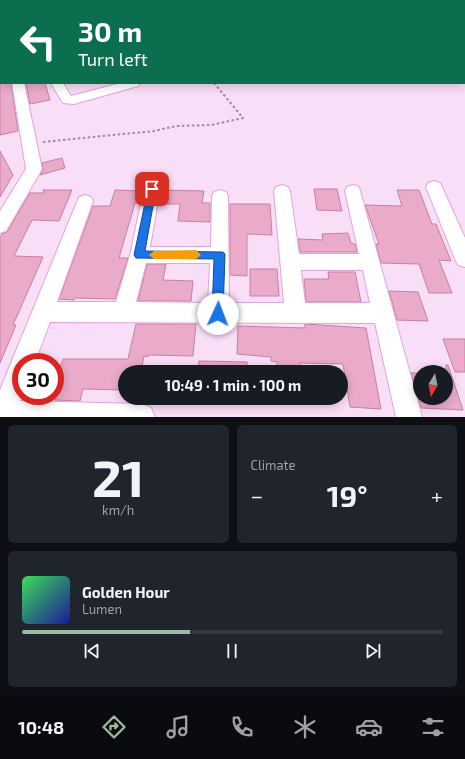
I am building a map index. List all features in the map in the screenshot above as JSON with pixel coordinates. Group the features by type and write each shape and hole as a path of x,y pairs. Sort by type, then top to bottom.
{"street":[{"path":"0,226 34,169 18,84"},
{"path":"58,84 67,100 74,100 130,84"},
{"path":"434,187 457,223 465,259"},
{"path":"123,313 139,255 152,189"},
{"path":"282,191 296,314"},
{"path":"353,191 409,417"},
{"path":"218,314 220,196"},
{"path":"27,353 85,201"},
{"path":"139,255 220,254"},
{"path":"290,262 370,262"},
{"path":"43,312 218,314 382,313"},
{"path":"12,388 1,413 142,417"}],"path":[{"path":"30,144 91,136 154,131 176,126 211,125 244,118 215,84"}],"building":[{"path":"0,84 11,84 18,131 0,135"},
{"path":"26,84 45,84 50,100 30,104"},
{"path":"0,151 13,175 0,197"},
{"path":"62,158 65,168 40,175 43,170 42,163"},
{"path":"314,189 337,189 342,211 317,210"},
{"path":"43,190 72,190 59,221 32,220 14,256 43,257 13,325 16,325 0,363 0,238 2,234 7,232 30,193 44,193"},
{"path":"115,190 142,191 139,203 135,203 119,258 128,258 115,299 59,299 93,206 110,206"},
{"path":"161,190 204,191 202,203 210,203 210,222 178,221 180,204 159,204"},
{"path":"397,190 419,190 432,224 436,224 451,261 439,260 452,293 429,293 419,264 381,263 376,244 379,244 365,205 402,206"},
{"path":"230,204 270,204 272,235 247,234 247,276 230,275"},
{"path":"348,233 351,243 355,244 357,252 300,252 298,239 323,240 322,234"},
{"path":"147,264 166,264 163,280 193,281 191,301 138,301"},
{"path":"250,269 277,269 279,296 250,296"},
{"path":"328,272 355,272 361,302 306,302 304,279 329,279"},
{"path":"389,291 418,292 428,321 397,320"},
{"path":"136,324 196,324 193,356 144,356 142,365 118,365 118,390 83,389 80,401 64,400 64,359 128,359"},
{"path":"305,324 366,328 381,409 350,407 348,395 348,365 300,363 300,365 277,365 277,362 271,361 271,357 237,354 238,326 305,328"},
{"path":"443,339 465,339 465,372 455,372"},
{"path":"199,361 247,362 247,365 199,365"},
{"path":"453,380 463,410 421,408 420,405 453,405"}],"slow traffic":[{"path":"154,255 196,255"}],"route":[{"path":"152,189 139,255 220,254 218,314"}]}
